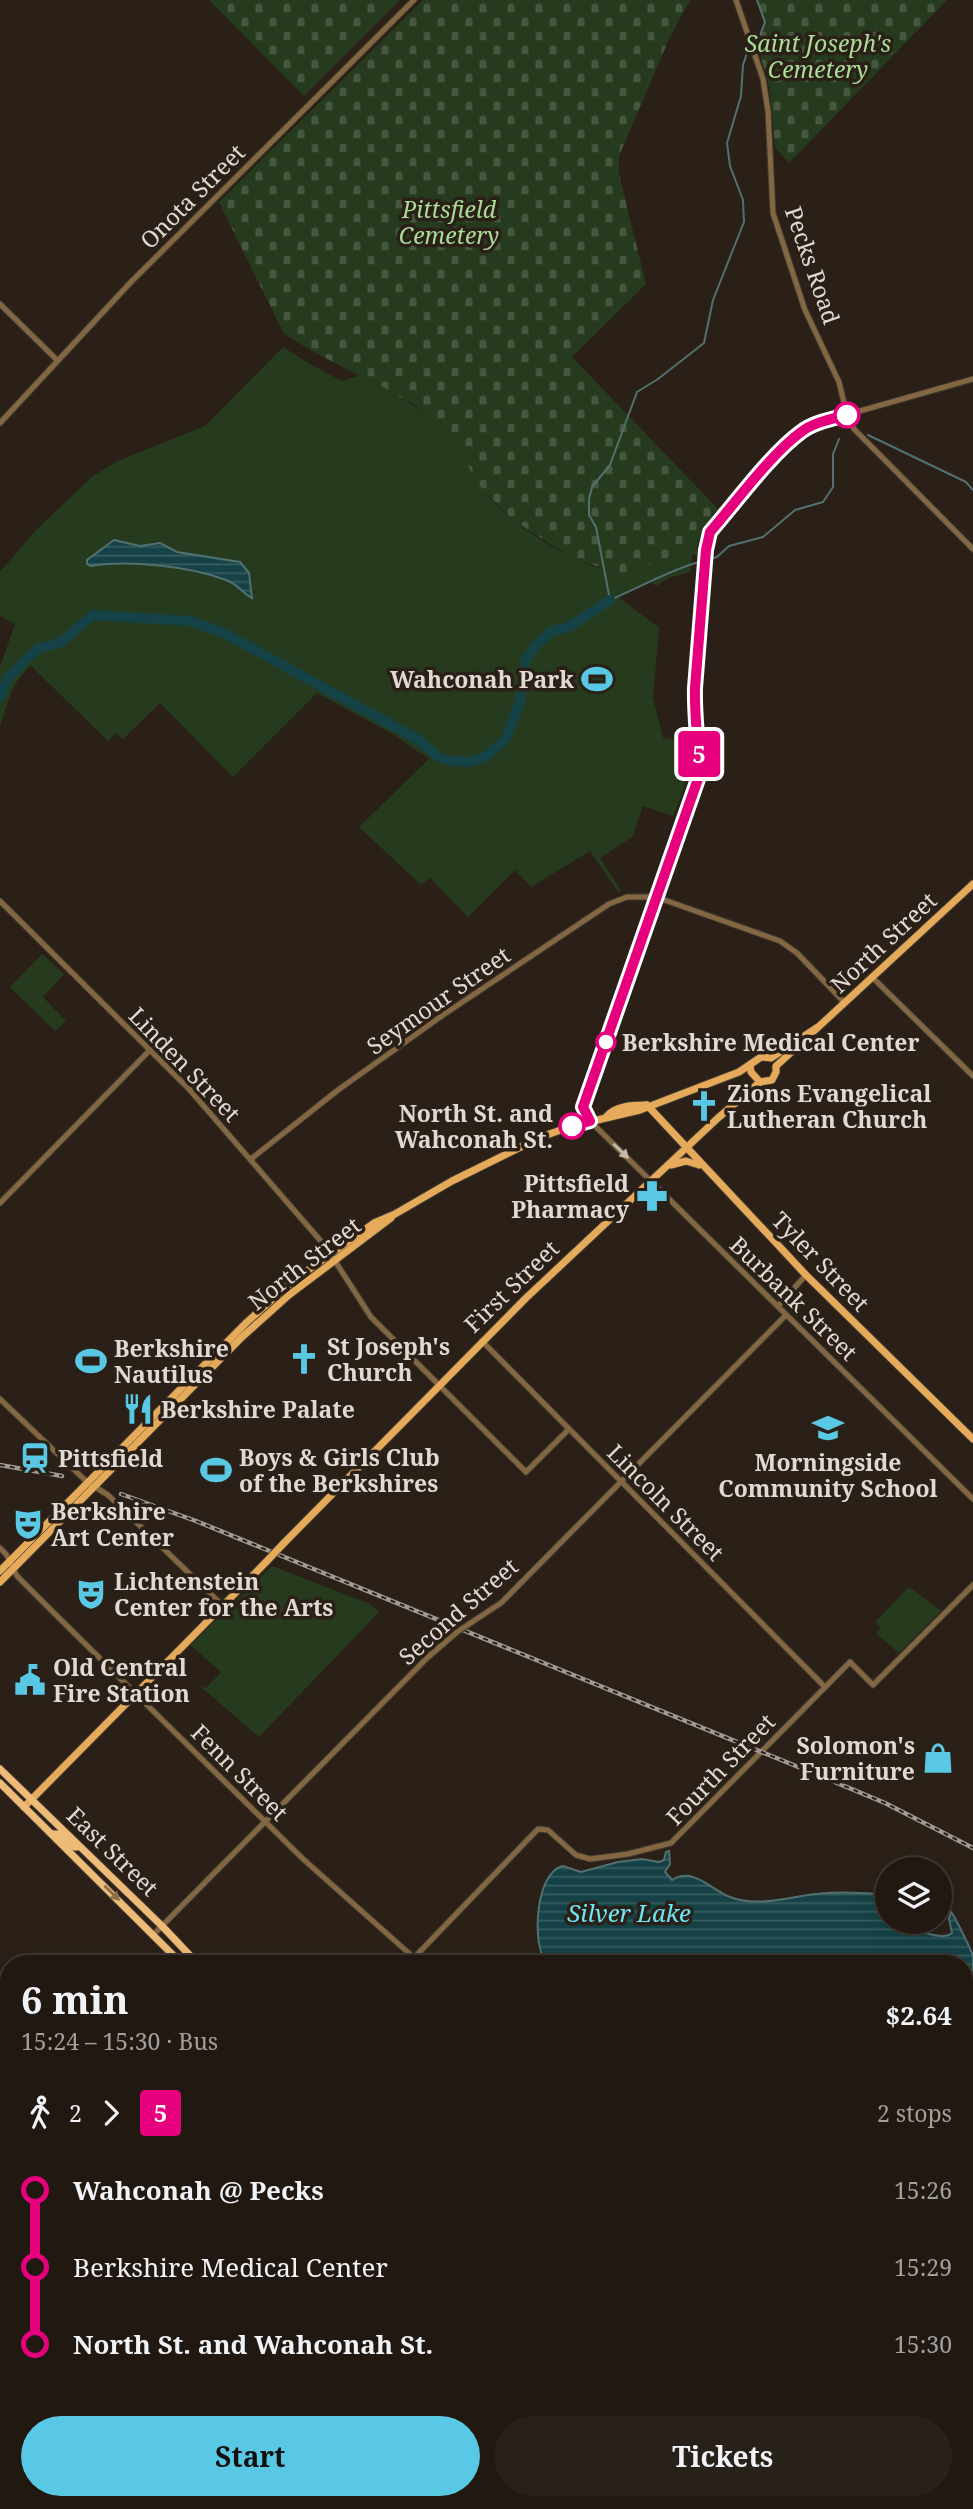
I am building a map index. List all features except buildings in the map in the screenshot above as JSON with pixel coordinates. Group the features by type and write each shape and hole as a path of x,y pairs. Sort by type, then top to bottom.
{"highway":[{"name":"East Street","path":"0,1769 189,1955"},
{"name":"East Street","path":"0,1783 174,1955"},
{"path":"52,1834 60,1834 74,1847 81,1847"}],"main road":[{"name":"North Street","path":"758,1080 772,1080 776,1066 973,884"},
{"name":"North Street","path":"0,1571 96,1487 241,1338 374,1223 532,1142 606,1116 611,1111 647,1105 711,1084 750,1066 755,1059 771,1058 818,1027"},
{"path":"771,1058 776,1066"},
{"path":"750,1066 758,1080"},
{"name":"First Street","path":"24,1807 482,1341 758,1080"},
{"name":"Tyler Street","path":"647,1105 806,1275 973,1439"},
{"path":"667,1167 686,1161 708,1171"},
{"name":"North Street","path":"0,1582 11,1564 87,1482 247,1322 293,1281 333,1257"}],"street":[{"name":"Onota Street","path":"0,423 192,220 414,0"},
{"name":"Pecks Road","path":"736,0 763,79 768,111 773,213 806,310 839,382 847,415"},
{"path":"0,304 57,360"},
{"path":"590,1121 583,1107 698,779 699,753 694,706 710,532 802,431 821,422 973,379"},
{"path":"847,415 854,429 973,549"},
{"name":"Seymour Street","path":"251,1158 338,1090 443,1015 609,904 626,897 656,897"},
{"path":"656,897 786,944 845,1003"},
{"name":"Linden Street","path":"0,901 150,1050 251,1158 333,1257 370,1317 526,1472 569,1429"},
{"path":"872,977 973,1076"},
{"path":"0,1203 150,1050"},
{"name":"Burbank Street","path":"590,1121 973,1499"},
{"path":"778,1306 806,1275"},
{"name":"Second Street","path":"154,1934 441,1644 501,1603 786,1315"},
{"name":"Lincoln Street","path":"482,1341 825,1687"},
{"path":"1,1402 223,1606"},
{"name":"Fenn Street","path":"0,1548 17,1576 266,1823 412,1955"},
{"name":"Fourth Street","path":"416,1955 538,1829 548,1830 576,1855 590,1859 628,1854 673,1843 850,1662 873,1685 973,1585"}],"green space":[{"path":"209,0 400,0 304,96"},
{"name":"Pittsfield Cemetery","path":"423,0 690,0 669,39 619,156 619,174 646,284 572,357 718,509 703,528 697,546 629,573 618,573 572,558 513,520 481,488 447,434 413,404 284,334 219,202"},
{"name":"Saint Joseph's Cemetery","path":"758,0 947,0 789,163 775,147 769,86 757,43 765,27"},
{"name":"Wahconah Park","path":"283,347 342,381 361,375 415,407 450,438 492,500 526,530 568,555 610,571 629,573 697,546 697,555 692,555 690,572 669,578 656,586 650,581 617,596 659,628 653,698 663,738 689,741 690,752 687,780 673,816 643,806 632,837 600,858 621,890 618,892 590,851 531,887 515,870 468,917 430,878 421,885 359,827 429,759 391,733 317,693 233,777 160,703 123,739 116,733 108,741 31,666 14,686 0,727 0,667 15,624 0,616 0,572 35,531 93,476 118,461 205,426"},
{"path":"42,954 64,974 43,997 66,1021 55,1031 10,987"},
{"path":"272,1566 370,1604 379,1612 259,1737 201,1687 206,1688 221,1672 190,1645"},
{"path":"909,1587 941,1611 899,1653 876,1633 881,1627 875,1622"}],"water":[{"path":"114,540 140,546 160,543 177,552 240,562 249,573 252,598 230,582 195,571 141,564 87,564 87,560"},
{"name":"Silver Lake","path":"669,1851 670,1864 665,1872 672,1880 680,1876 695,1877 730,1897 754,1902 835,1892 875,1894 875,1934 949,1935 952,1934 952,1914 972,1955 542,1955 538,1910 546,1881 554,1871 563,1866 581,1872 618,1862 664,1860 666,1852"}],"waterway":[{"path":"702,561 610,600 596,527 589,515 589,499 592,487 610,465 637,392 704,343 713,300 744,222 743,200 730,166 727,143 741,96 743,65 748,50 757,44 765,22 757,0"},
{"path":"868,435 966,482 973,490"},
{"path":"707,560 717,557 729,546 763,537 795,510 823,502 833,487 833,454 839,439"},
{"path":"0,697 8,678 25,660 39,648 61,642 93,615 191,621 226,634 419,740 438,757 472,762 486,756 505,740 520,702 526,659 536,645 552,631 569,627 610,600"}],"railway":[{"path":"0,1465 62,1476"},
{"path":"121,1494 196,1521 818,1775 885,1803 973,1848"}],"bus line":[{"name":"5","path":"572,1126 590,1121 583,1107 698,779 699,753 694,706 706,550 710,532 802,431 821,422 847,415"}],"place":[{"name":"Wahconah Park","path":"597,679"},
{"name":"Berkshire Medical Center","path":"606,1042"},
{"name":"Zions Evangelical Lutheran Church","path":"704,1106"},
{"name":"North St. and Wahconah St.","path":"572,1126"},
{"name":"Pittsfield Pharmacy","path":"652,1196"},
{"name":"St Joseph's Church","path":"304,1359"},
{"name":"Berkshire Nautilus","path":"91,1361"},
{"name":"Berkshire Palate","path":"138,1409"},
{"name":"Morningside Community School","path":"828,1428"},
{"name":"Pittsfield","path":"35,1458"},
{"name":"Boys & Girls Club of the Berkshires","path":"216,1470"},
{"name":"Berkshire Art Center","path":"28,1524"},
{"name":"Lichtenstein Center for the Arts","path":"91,1594"},
{"name":"Old Central Fire Station","path":"30,1680"},
{"name":"Solomon's Furniture","path":"938,1758"}]}
